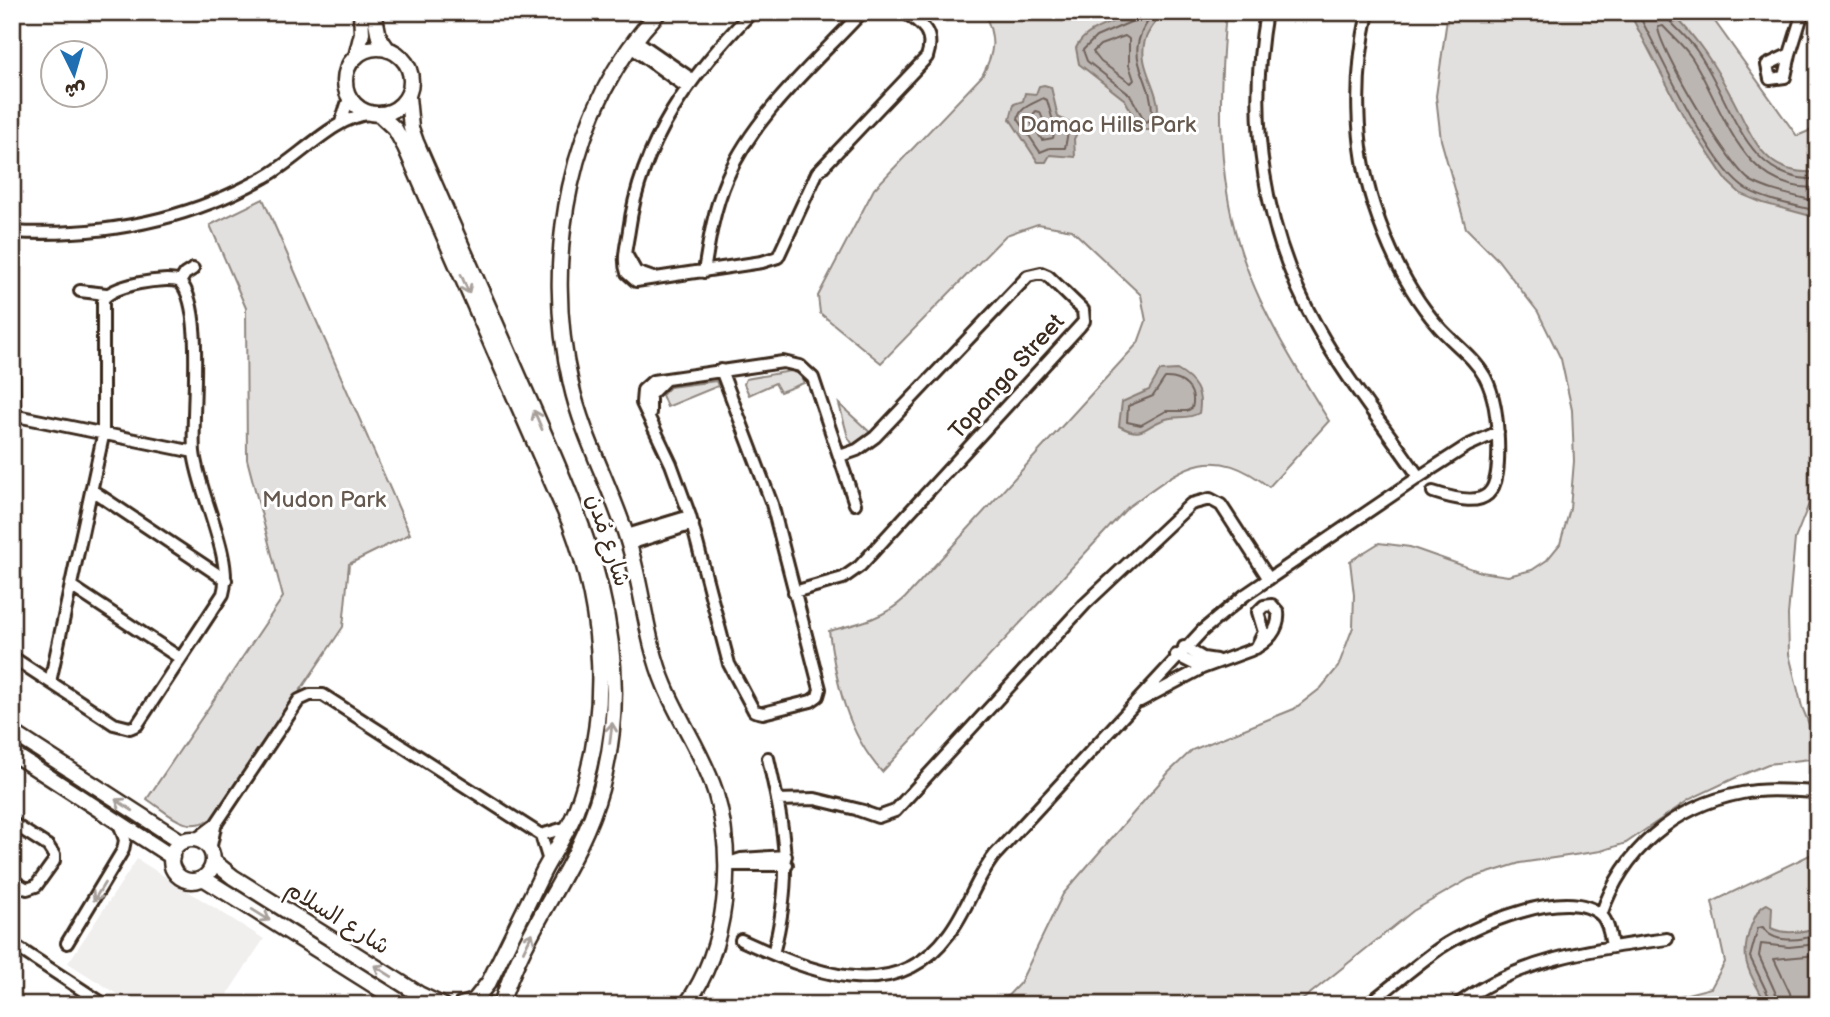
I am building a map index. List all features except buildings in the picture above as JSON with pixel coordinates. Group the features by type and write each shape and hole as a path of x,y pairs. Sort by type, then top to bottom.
{"street":[{"path":"341,122 349,98 345,76 356,57 362,33 361,12"},
{"path":"12,232 94,232 183,214 226,197 267,176 306,151 341,122 391,112 408,97 411,86 408,66 388,50 379,37 374,12"},
{"path":"659,12 635,45 597,108 580,152 566,209 559,279 560,315 571,386 581,420 628,540 656,661 715,791 726,864 719,925 699,985 686,1005"},
{"path":"752,12 689,83 662,128 639,183 626,253 625,267 631,278 643,282 771,261 783,251 817,173 927,57 929,34 923,24 904,12"},
{"path":"704,272 718,202 738,155 768,114 862,12"},
{"path":"1266,12 1258,68 1258,117 1266,190 1278,238 1300,295 1317,328 1419,477"},
{"path":"1368,12 1358,76 1358,119 1363,162 1373,205 1389,245 1423,306 1474,361 1485,378 1493,397 1498,432 1499,476 1487,495 1465,502 1433,492"},
{"path":"1790,54 1803,12"},
{"path":"635,45 689,83"},
{"path":"356,57 377,48 388,50"},
{"name":"شارع مُدن","path":"408,97 411,128 416,142 586,533 605,601 613,662 611,738 594,813 512,976 501,1005"},
{"path":"349,98 375,114"},
{"name":"شارع مُدن","path":"375,114 394,129 408,153 570,523 584,563 597,624 601,696 588,770 568,827 489,982 467,1003"},
{"path":"180,282 185,274 193,269"},
{"name":"Topanga Street","path":"794,592 843,578 860,566 1080,326 1084,321 1083,310 1048,276 1041,273 1028,276 874,437 857,450 840,456"},
{"path":"12,657 114,724 130,728 137,724 220,600 226,580 194,452 193,313 186,287 180,282 166,280 118,288 106,294 80,290"},
{"path":"50,682 103,436 103,306 106,294"},
{"path":"12,301 13,415 103,436 194,452"},
{"path":"721,370 766,486 817,677 813,691 802,703 758,713 750,708 729,664 692,520 651,416 650,395 667,379 721,370 783,362 800,366 813,378 855,504"},
{"path":"741,940 819,972 866,979 889,975 931,953 948,936 974,885 994,856 1180,651 1269,579 1467,446 1498,432"},
{"path":"93,491 226,580"},
{"path":"778,800 815,799 884,817 901,804 1104,584 1197,501 1210,499 1221,505 1269,579"},
{"path":"628,540 692,520"},
{"path":"71,586 180,658"},
{"path":"1129,708 1202,668 1256,648"},
{"path":"1180,651 1203,659 1226,659"},
{"path":"1180,651 1202,668"},
{"path":"172,857 188,841 216,824 299,700 310,695 323,695 541,835 549,861"},
{"path":"12,732 212,855"},
{"path":"12,753 172,857 174,870 183,879 203,878 212,855 216,824"},
{"path":"768,758 778,800 786,861 785,900 773,954"},
{"path":"1601,915 1615,879 1634,851 1691,811 1743,792 1818,792"},
{"path":"12,823 48,846 54,855 54,861 36,886 27,889 12,880"},
{"path":"67,943 124,850 125,840 119,823"},
{"path":"541,835 568,827"},
{"name":"شارع السلام","path":"212,855 233,877 407,987 442,1005"},
{"path":"726,864 741,859 786,861"},
{"name":"شارع السلام","path":"203,878 405,1005"},
{"path":"1367,1005 1440,948 1489,924 1550,904 1574,905 1601,915 1606,921 1612,946"},
{"path":"1457,1005 1477,989 1517,970 1612,946 1667,939"},
{"path":"12,944 105,1005"},
{"path":"699,985 699,1005"},
{"path":"467,1003 489,1005"}],"shaded area":[{"path":"137,859 264,939 220,1005 134,1005 68,963"}],"green space":[{"name":"Damac Hills Park","path":"984,12 1226,12 1221,130 1226,188 1239,245 1267,314 1329,421 1269,487 1248,473 1229,465 1196,465 1164,481 1128,507 882,772 860,741 845,706 829,631 879,616 905,598 1138,343 1146,321 1141,295 1072,230 1038,224 1006,235 881,363 820,313 818,296 874,189 982,76 992,52 991,30"},
{"path":"1448,12 1708,12 1797,136 1818,127 1818,481 1795,539 1788,615 1789,654 1802,707 1818,746 1818,758 1768,764 1737,777 1690,799 1626,843 1601,851 1520,863 1469,879 1413,911 1296,1005 999,1005 1020,983 1063,894 1169,772 1192,750 1294,709 1321,688 1338,667 1353,627 1354,595 1350,561 1379,543 1410,547 1481,572 1508,576 1532,570 1547,560 1560,544 1570,509 1574,461 1572,410 1561,359 1538,312 1498,260 1466,228 1441,140 1436,96"},
{"name":"Mudon Park","path":"263,199 410,534 349,564 343,627 215,817 205,822 187,824 147,799 283,597 247,459 246,308 210,225"},
{"path":"791,371 800,374 804,383 780,392 775,383 749,395 744,384 746,379"},
{"path":"716,381 718,386 667,407 662,395 670,387"},
{"path":"839,404 874,436 863,445 853,445 848,437"},
{"path":"1818,851 1818,1005 1611,1005 1668,999 1711,988 1725,962 1712,902"}],"water":[{"path":"1135,12 1164,12 1147,36 1143,52 1158,108 1157,119 1151,130 1141,130 1125,100 1079,64 1076,48 1094,30"},
{"path":"1629,12 1671,12 1711,62 1764,154 1787,169 1818,172 1818,218 1763,203 1741,194 1727,181 1684,117"},
{"path":"1039,86 1051,87 1058,117 1073,125 1077,133 1074,139 1075,157 1050,155 1046,162 1038,162 1010,119 1014,104 1023,101 1025,93 1036,94"},
{"path":"1177,370 1196,387 1200,399 1199,413 1166,419 1139,432 1119,426 1122,402 1149,390 1160,371"},
{"path":"1767,904 1772,907 1771,928 1794,932 1818,927 1818,1005 1767,1005 1751,975 1746,958 1747,938 1757,913"}]}
